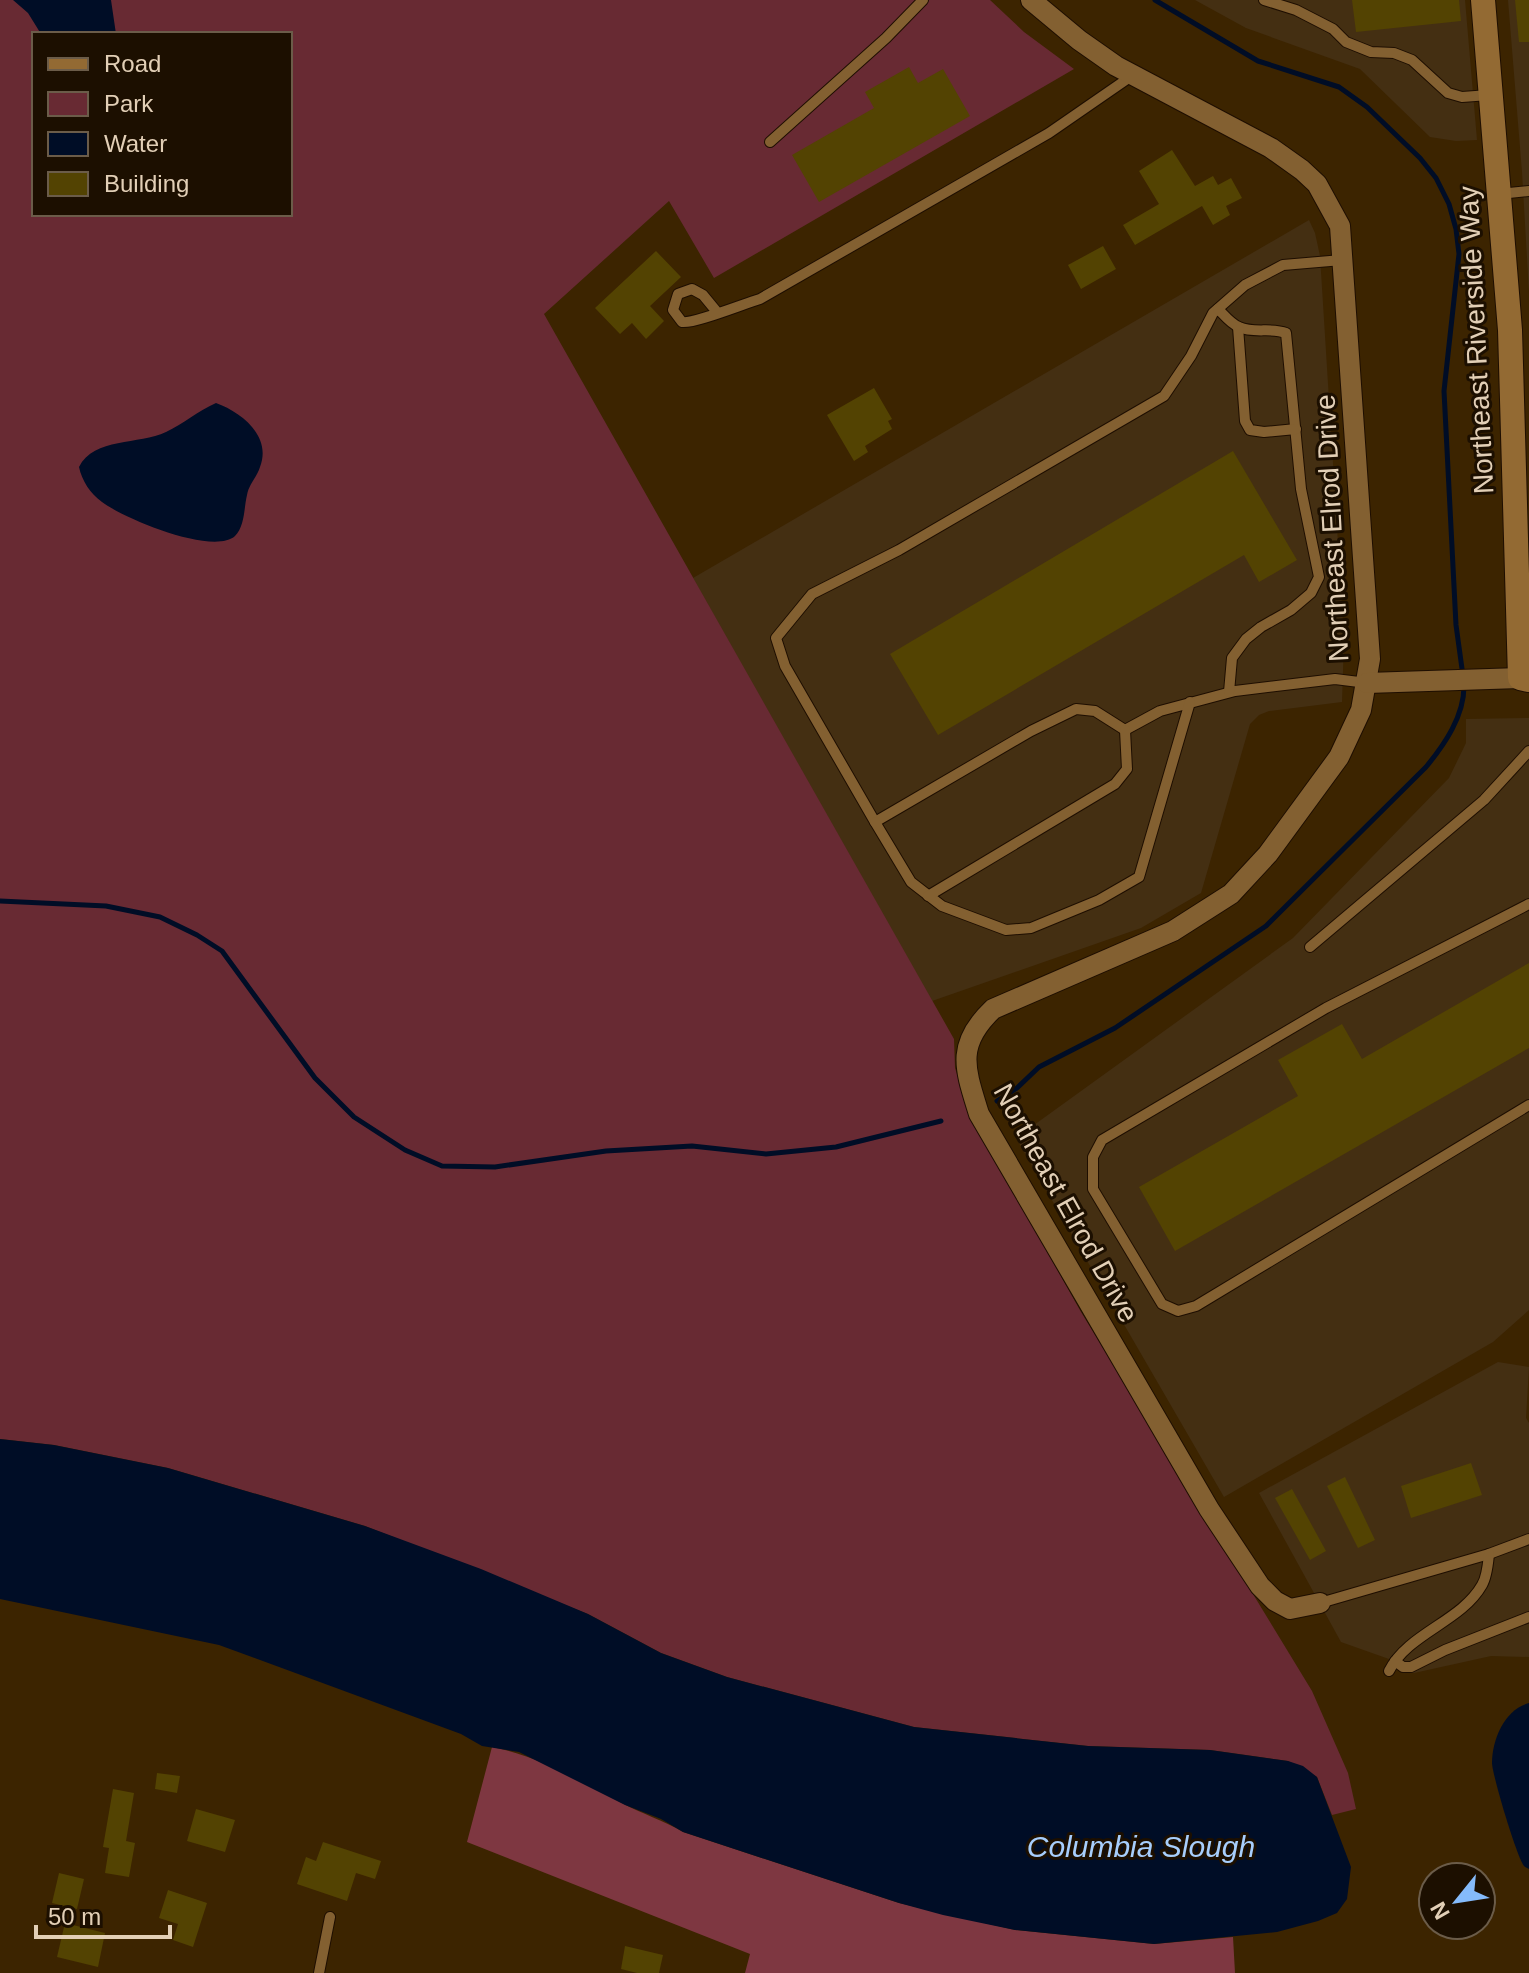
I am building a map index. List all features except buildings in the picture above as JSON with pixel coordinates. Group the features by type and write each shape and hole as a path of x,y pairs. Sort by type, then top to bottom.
{"street":[{"name":"Northeast Elrod Drive","path":"1031,0 1079,40 1133,75 1271,148 1302,170 1317,184 1340,226 1370,659 1361,710 1339,757 1252,874 1211,908 1173,931 993,1009 973,1033 965,1059 979,1114 1209,1509 1260,1586 1275,1601 1290,1609 1320,1603"},
{"name":"Northeast Riverside Way","path":"1483,0 1514,415 1515,679"},
{"path":"1367,683 1515,679"}],"lane":[{"path":"770,142 886,38 923,0"},
{"path":"1264,0 1296,10 1333,29 1346,42 1358,47 1371,52 1394,53 1412,60 1448,93 1462,97 1491,95"},
{"path":"717,312 760,299 871,236 1049,133 1133,75"},
{"path":"1499,194 1529,191"},
{"path":"1190,702 1139,877 1099,900 1031,928 1006,930 942,906 911,882 785,666 776,638 812,594 899,550 1164,396 1218,309 1245,285 1283,265 1342,260"},
{"path":"1218,309 1238,327 1251,330 1274,328 1286,333 1301,489 1319,577 1311,593 1291,610 1246,639 1232,658 1229,692"},
{"path":"1238,327 1245,421 1250,430 1296,429"},
{"path":"1125,730 1160,711 1229,692 1335,679 1367,683"},
{"path":"875,822 1031,731 1076,709 1095,711 1125,730"},
{"path":"928,896 1115,784 1127,769 1125,730"},
{"path":"1310,947 1474,809 1529,751"},
{"path":"1529,904 1326,1008 1102,1140 1093,1157 1093,1189 1162,1304 1178,1311 1196,1306 1529,1105"},
{"path":"1320,1603 1489,1554 1529,1539"},
{"path":"1389,1671 1395,1661 1470,1600 1484,1583 1489,1554"},
{"path":"1395,1661 1403,1667 1411,1667 1529,1617"},
{"path":"319,1973 330,1917"}],"shaded area":[{"path":"1195,0 1465,0 1477,140 1430,137 1360,69 1246,28"},
{"path":"1508,0 1529,0 1529,292 1522,172"},
{"path":"1309,220 1320,256 1344,639 1342,702 1269,711 1250,724 1201,893 1141,928 932,1001 693,578"},
{"path":"1529,718 1529,1310 1493,1342 1224,1497 1016,1138 1293,938 1449,778 1466,743 1466,719"},
{"path":"1498,1362 1529,1367 1526,1418 1529,1423 1529,1657 1491,1656 1414,1673 1405,1672 1389,1659 1341,1642 1259,1493"},
{"path":"492,1747 543,1763 683,1832 899,1903 1015,1930 1154,1944 1233,1937 1235,1973 745,1973 750,1954 467,1842"}],"green space":[{"path":"0,0 990,0 1024,32 1074,69 714,278 669,201 544,314 954,1039 955,1068 971,1117 1081,1312 1312,1691 1348,1773 1356,1809 1332,1815 1317,1777 1288,1761 1210,1750 1088,1746 914,1727 727,1677 661,1653 588,1614 365,1526 168,1468 54,1445 0,1439"}],"water":[{"path":"13,0 111,0 116,32 40,32 28,13"},
{"path":"216,403 244,419 262,445 260,467 248,491 242,522 235,536 224,541 208,541 168,532 113,509 87,486 79,467 95,451 166,432"},
{"name":"Columbia Slough","path":"0,1439 54,1445 168,1468 365,1526 481,1569 588,1614 661,1653 727,1677 914,1727 1088,1746 1210,1750 1303,1766 1317,1777 1351,1867 1347,1899 1337,1913 1277,1932 1154,1944 1015,1930 943,1915 683,1832 519,1752 482,1746 461,1734 219,1645 0,1599"},
{"path":"1529,1703 1529,1869 1524,1866 1516,1848 1492,1763 1494,1744 1502,1726 1513,1712"}],"waterway":[{"path":"1155,0 1258,61 1339,87 1367,107 1420,158 1436,178 1449,204 1459,254 1444,391 1456,625 1463,676"},
{"path":"997,1101 1017,1088 1039,1067 1115,1028 1266,926 1426,767 1452,729 1461,708 1464,686"},
{"path":"0,901 106,906 160,917 197,935 222,951 315,1078 354,1117 405,1150 442,1166 495,1167 606,1151 692,1146 766,1154 836,1147 941,1121"}]}
